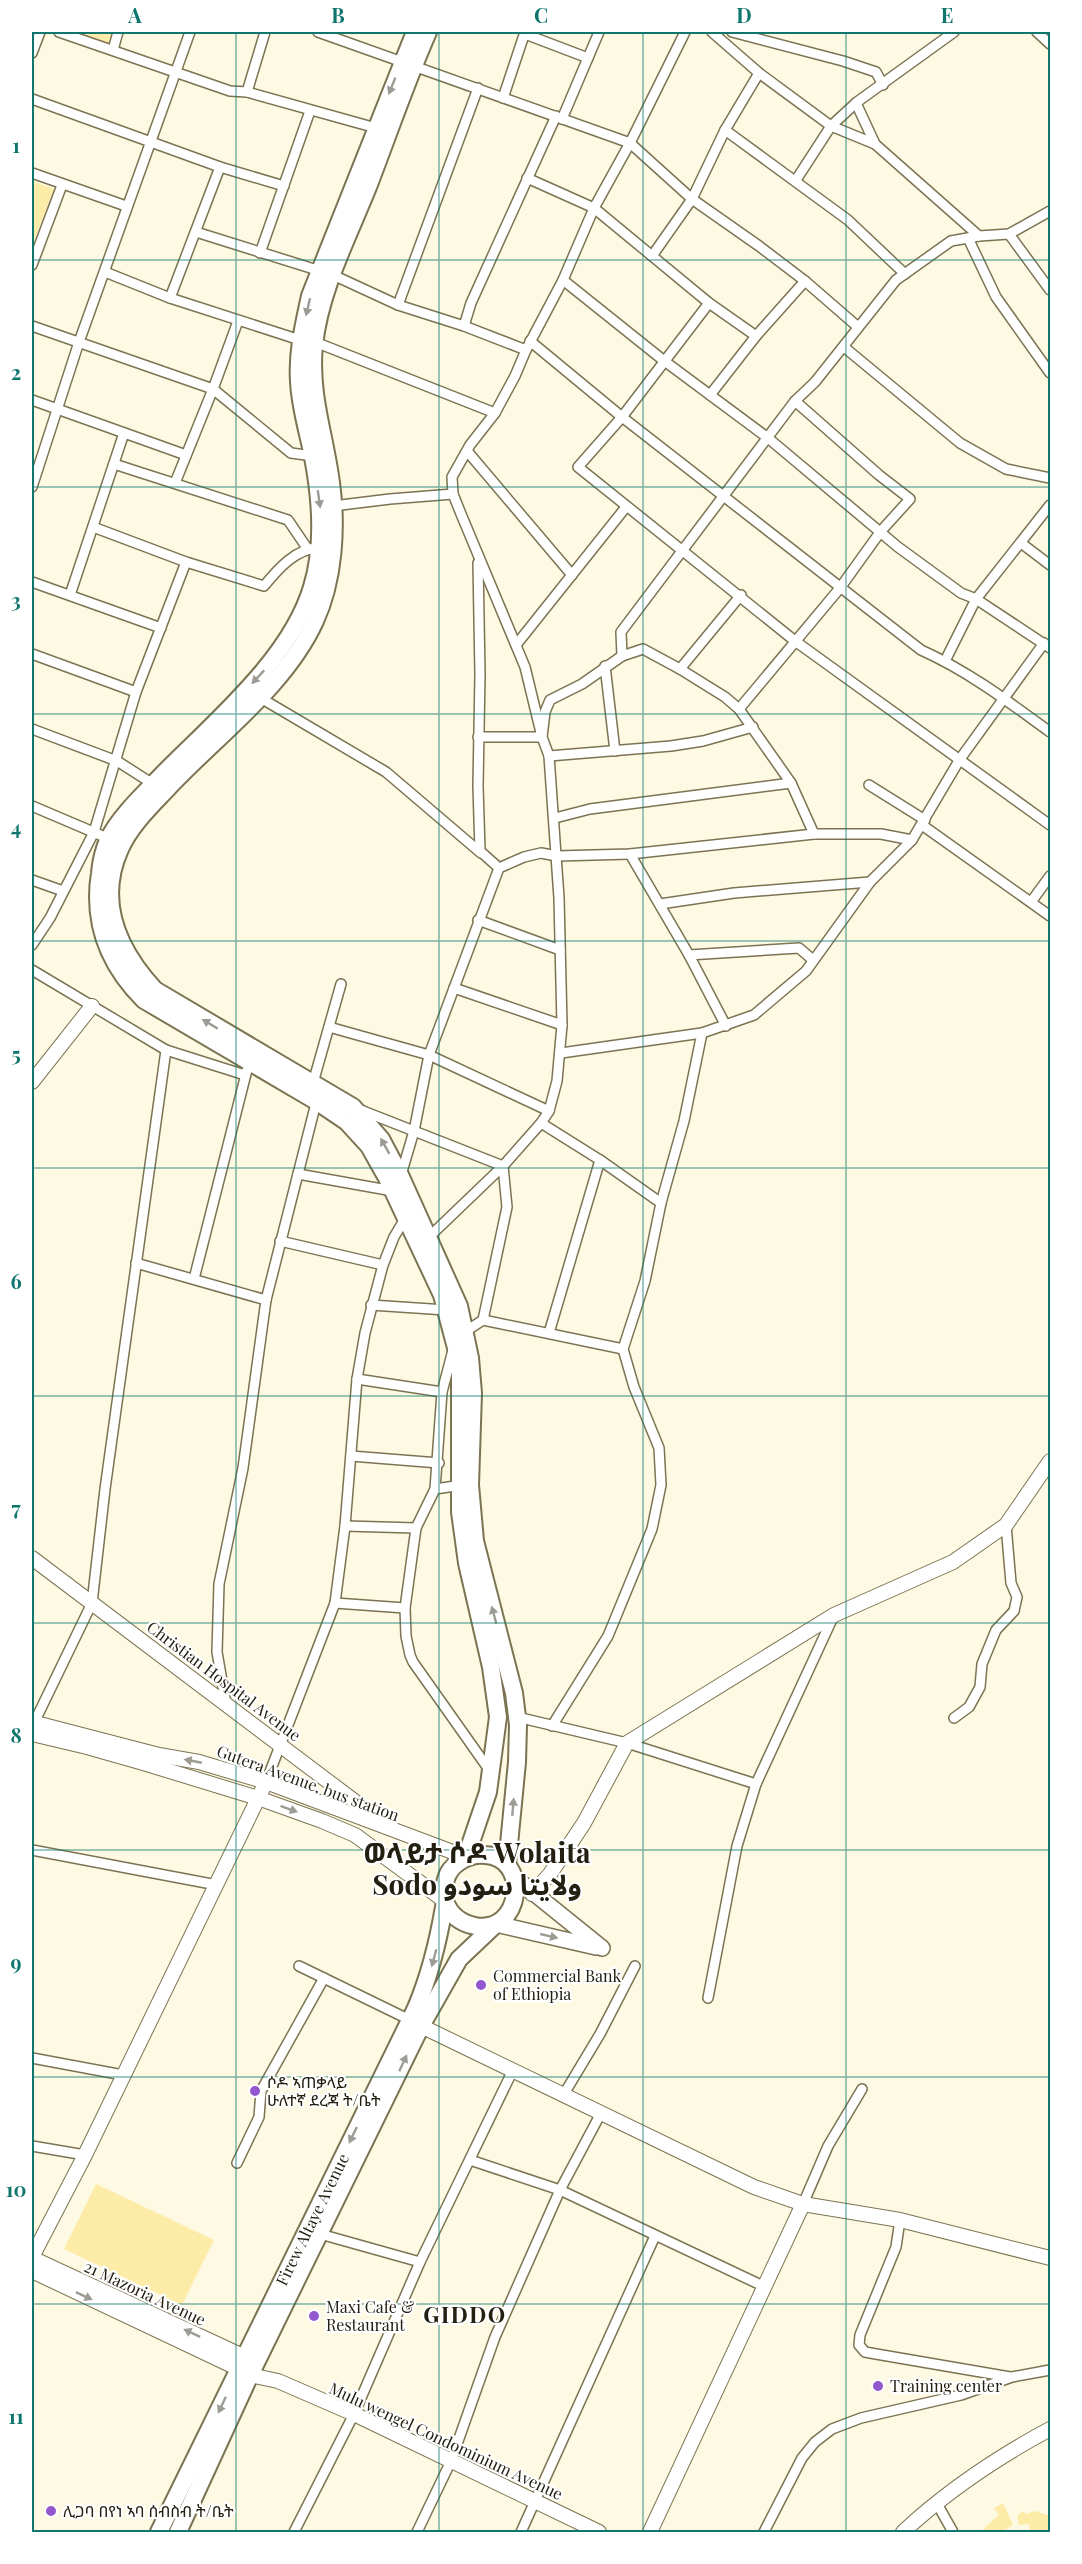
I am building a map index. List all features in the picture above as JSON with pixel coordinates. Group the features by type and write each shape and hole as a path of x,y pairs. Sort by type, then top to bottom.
{"highway":[{"path":"415,32 409,62 327,273 310,296 307,341 299,381 305,426 313,456 320,511 313,548 313,585 305,608 287,641 263,671 153,784 130,809 108,839 102,860 97,905 104,940 113,962 129,984 144,999 248,1069 317,1090 369,1146 393,1191 429,1238 459,1306 467,1563 491,1667 498,1717 488,1792 466,1857"},
{"path":"327,273 376,128 409,62 428,32"},
{"path":"108,839 142,815 259,697 292,660 315,621 326,588 331,562 333,506 307,341"},
{"path":"108,839 112,915 123,949 137,971 155,990 317,1090 353,1107 381,1139 400,1176 411,1215 447,1310 460,1336"},
{"path":"464,1485 475,1540 514,1693 517,1717 517,1762 511,1871 516,1889 513,1906 504,1919 496,1924 486,1927 463,1922 449,1910 445,1901 446,1876 453,1866 466,1857 490,1855 511,1871"},
{"name":"Firew Altaye Avenue","path":"416,2023 429,1978 445,1901"},
{"name":"Firew Altaye Avenue","path":"159,2532 191,2486 416,2023 459,1959 496,1924"},
{"name":"Firew Altaye Avenue","path":"178,2532 191,2486"}],"main road":[{"path":"32,1082 92,1006"},
{"path":"532,1894 550,1874 584,1823 627,1743 834,1615 953,1562 1006,1525 1050,1461"},
{"name":"Christian Hospital Avenue","path":"32,1558 396,1832"},
{"path":"32,1727 87,1747 258,1797 355,1835 445,1901"},
{"name":"Gutera Avenue, bus station","path":"32,1727 199,1762 266,1782 466,1857"},
{"path":"32,2257 85,2155 266,1782"},
{"path":"496,1924 602,1948 532,1894 511,1871"},
{"path":"416,2023 754,2187 803,2204 900,2220 1050,2258"},
{"path":"650,2532 803,2204"},
{"name":"21 Mazoria Avenue","path":"32,2257 278,2381"},
{"name":"21 Mazoria Avenue","path":"32,2271 248,2366"},
{"name":"Mulu wengel Condominium Avenue","path":"278,2381 354,2414 599,2532"},
{"path":"903,2532 936,2502 987,2465 1050,2430"}],"street":[{"path":"32,53 39,32"},
{"path":"59,32 230,91 257,93 310,111 376,128"},
{"path":"112,50 118,32"},
{"path":"32,487 126,206 190,32"},
{"path":"247,92 265,32"},
{"path":"318,32 409,62 630,143 692,199 805,281 858,327"},
{"path":"464,326 471,303 528,178 599,32"},
{"path":"429,1238 503,1166 549,1111 561,1053 562,1025 557,856 549,756 542,737 528,676 453,494 452,477 467,451 495,412 515,376 528,345 563,280 594,208 630,143 685,32"},
{"path":"712,32 759,73 831,126 874,144 979,236"},
{"path":"732,32 876,72 883,85"},
{"path":"796,180 831,126 856,103 954,32"},
{"path":"1037,32 1050,44"},
{"path":"502,98 525,33 588,58"},
{"path":"652,256 692,199 725,130 759,73"},
{"path":"398,305 478,88"},
{"path":"32,99 220,167 284,186"},
{"path":"856,103 874,144"},
{"path":"260,253 310,111"},
{"path":"725,130 848,220 904,274"},
{"path":"170,298 220,167"},
{"path":"32,173 126,206"},
{"path":"528,178 594,208 709,303 756,336"},
{"path":"32,265 33,253 62,184"},
{"path":"622,656 621,632 795,401 815,382 896,280 951,241 1009,234 1050,211"},
{"path":"195,232 327,273 398,305 528,345 724,494 921,650 945,661 1004,698 1050,732"},
{"path":"1009,234 1050,290"},
{"path":"968,238 996,297 1050,373"},
{"path":"105,272 170,298 307,341 495,412"},
{"path":"561,1053 702,1033 754,1015 806,971 870,882 912,840 960,759 1004,698 1047,645 976,599 961,593 898,547 768,438 663,360 563,280"},
{"path":"710,395 756,336 805,281"},
{"path":"709,303 663,360 622,417 578,468 741,595 795,641 1050,825"},
{"path":"175,483 238,321"},
{"path":"32,326 213,389 291,453 313,456"},
{"path":"844,347 960,443 1006,469 1050,478"},
{"path":"32,400 186,455"},
{"path":"739,709 840,588 881,531 910,499 879,475 795,401"},
{"path":"70,595 124,433"},
{"path":"467,451 572,575"},
{"path":"93,527 186,562 264,586 289,560 313,548 288,520 114,464"},
{"path":"333,506 390,498 453,494"},
{"path":"945,661 976,599 1050,505"},
{"path":"516,645 626,507"},
{"path":"1021,543 1050,564"},
{"path":"478,558 480,851 499,868"},
{"path":"32,945 50,918 63,891 108,839 117,761 136,692 186,562"},
{"path":"32,582 161,628"},
{"path":"680,669 741,595"},
{"path":"542,737 545,711 550,700 582,684 622,656 643,650 680,669 725,697 739,709 791,783 814,834"},
{"path":"32,654 136,692"},
{"path":"605,666 615,751"},
{"path":"259,697 386,772 499,868"},
{"path":"549,756 704,741 753,727"},
{"path":"32,729 117,761 153,784"},
{"path":"478,736 542,737"},
{"path":"555,818 590,809 791,783"},
{"path":"869,785 1050,916"},
{"path":"32,806 108,839"},
{"path":"400,1176 414,1131 429,1055 499,868 524,856 541,853 557,856 630,854 814,834 881,834 912,840"},
{"path":"630,854 690,955 726,1026"},
{"path":"1031,902 1050,876"},
{"path":"32,880 63,891"},
{"path":"660,904 734,893 870,882"},
{"path":"478,920 560,950"},
{"path":"690,955 799,948 813,960"},
{"path":"32,970 166,1050 248,1069 194,1279"},
{"path":"226,1704 217,1652 219,1584 243,1468 266,1300 298,1174 329,1028 341,984"},
{"path":"454,988 562,1025"},
{"path":"329,1028 429,1055 549,1111"},
{"path":"552,1726 608,1636 652,1528 661,1485 660,1448 634,1387 623,1349 645,1281 661,1203 684,1121 702,1033"},
{"path":"32,1727 92,1603 166,1050"},
{"path":"353,1107 503,1166"},
{"path":"541,1123 600,1160 661,1203"},
{"path":"549,1333 600,1160"},
{"path":"492,1773 450,1717 410,1655 405,1608 416,1528 435,1490 439,1463 442,1392 460,1336 483,1320 507,1207 503,1166"},
{"path":"298,1174 393,1191"},
{"path":"266,1782 336,1603 357,1379 371,1305 394,1237 411,1215"},
{"path":"280,1241 383,1265"},
{"path":"136,1263 266,1300"},
{"path":"371,1305 447,1310"},
{"path":"483,1320 623,1349"},
{"path":"357,1379 442,1392"},
{"path":"351,1456 439,1463"},
{"path":"435,1490 464,1485"},
{"path":"954,1718 969,1707 980,1687 981,1664 996,1630 1014,1611 1017,1597 1011,1583 1006,1525"},
{"path":"345,1526 416,1528"},
{"path":"336,1603 405,1608"},
{"path":"708,1998 737,1845 756,1784 834,1615"},
{"path":"517,1717 627,1743 756,1784"},
{"path":"32,1850 217,1885"},
{"path":"299,1966 416,2023"},
{"path":"564,2094 600,2034 635,1966"},
{"path":"237,2163 260,2117 261,2091 324,1978"},
{"path":"32,2058 123,2075"},
{"path":"294,2532 354,2414 420,2262 513,2070"},
{"path":"803,2204 828,2146 861,2089"},
{"path":"417,2532 451,2461 495,2337 560,2190 602,2114"},
{"path":"32,2146 85,2155"},
{"path":"470,2160 560,2190 764,2286"},
{"path":"900,2220 896,2247 860,2335 859,2345 865,2352 1012,2377"},
{"path":"314,2231 420,2262"},
{"path":"521,2532 655,2236"},
{"path":"764,2532 802,2458 815,2442 832,2429 861,2418 961,2395 1012,2377 1050,2370"},
{"path":"936,2502 953,2532"}],"shaded area":[{"path":"75,32 115,32 110,45"},
{"path":"32,181 54,189 33,243 32,243"},
{"path":"96,2184 214,2240 182,2305 64,2249"},
{"path":"1003,2503 1013,2525 1002,2532 980,2532 999,2515 994,2508"},
{"path":"1023,2511 1026,2514 1035,2511 1050,2516 1050,2532 1030,2532 1029,2524 1019,2525 1017,2516"}],"place":[{"name":"Commercial Bank of Ethiopia","path":"481,1985"},
{"name":"ሶዶ ኣጠቃላይ ሁለተኛ ደረጃ ት/ቤት","path":"255,2091"},
{"name":"Maxi Cafe & Restaurant","path":"314,2316"},
{"name":"Training center","path":"878,2386"},
{"name":"ሊጋባ በየነ ኣባ ሰብስብ ት/ቤት","path":"51,2511"}],"district":[{"name":"ወላይታ ሶዶ Wolaita Sodo ولايتا سودو","path":"477,1869"},
{"name":"GIDDO","path":"465,2315"}]}
